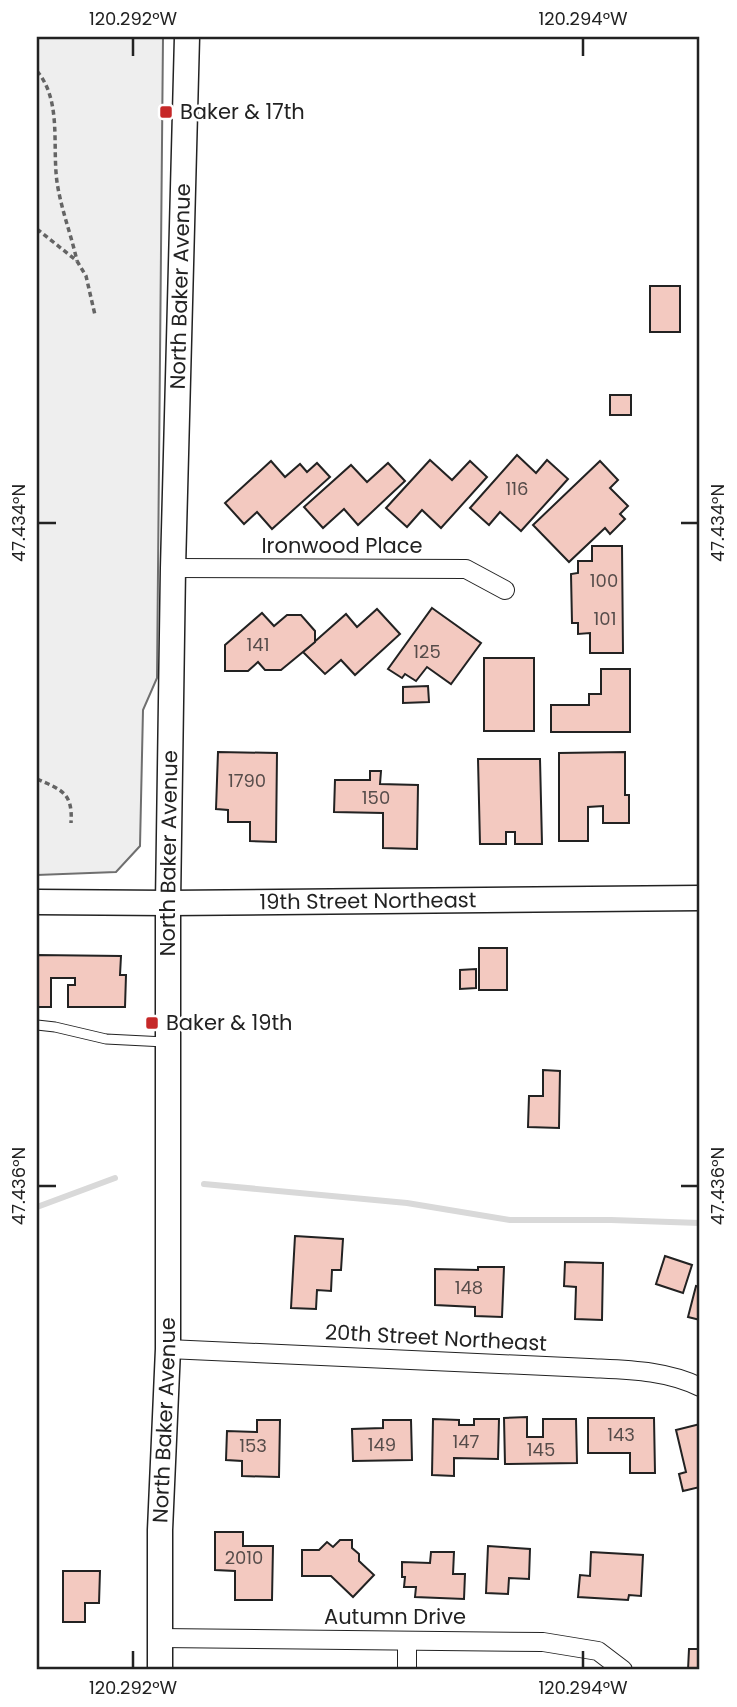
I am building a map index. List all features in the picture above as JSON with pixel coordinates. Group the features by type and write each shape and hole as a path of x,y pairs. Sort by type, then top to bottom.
{"main road":[{"name":"North Baker Avenue","path":"160,1670 159,1530 168,1349 167,1042 173,568 187,37"},
{"name":"19th Street Northeast","path":"37,902 168,904 700,898"}],"street":[{"name":"Ironwood Place","path":"173,568 466,569 505,590"},
{"name":"20th Street Northeast","path":"168,1349 589,1367 650,1372 681,1378 700,1387"},
{"name":"Autumn Drive","path":"160,1638 543,1642 598,1651 623,1670"},
{"path":"407,1641 407,1670"}],"lane":[{"path":"37,1026 55,1027 106,1039 167,1042"}],"path":[{"path":"37,71 50,91 62,210 77,261 86,276 94,315"},
{"path":"37,229 77,261"},
{"path":"37,779 63,791 70,800 71,823"}],"shaded area":[{"path":"37,37 163,37 157,678 143,710 140,846 116,872 37,875"}],"building":[{"path":"650,286 680,286 680,332 650,332"},
{"path":"610,395 631,395 631,415 610,415"},
{"path":"517,455 536,473 547,460 568,479 521,531 500,512 489,525 470,508"},
{"path":"430,460 452,480 470,461 487,477 441,528 422,510 407,527 386,508"},
{"path":"271,461 285,477 300,464 307,472 317,463 330,477 272,529 257,512 244,524 225,503"},
{"path":"600,461 618,480 610,488 628,506 620,514 625,519 610,534 605,528 569,562 533,525"},
{"path":"388,463 405,481 358,525 344,509 323,528 304,507 351,465 367,482"},
{"path":"592,546 622,546 623,653 590,653 590,633 578,634 578,623 572,623 571,574 578,573 578,561 592,561"},
{"path":"432,608 481,643 451,684 427,667 416,681 405,674 402,678 388,669"},
{"path":"377,609 400,634 355,675 341,660 325,674 303,652 346,614 357,627"},
{"path":"262,613 274,626 287,615 301,615 315,631 315,642 281,670 265,670 258,662 248,671 225,671 225,645"},
{"path":"484,658 534,658 534,731 484,731"},
{"path":"601,669 630,669 630,732 551,732 551,705 589,705 589,694 601,694"},
{"path":"428,686 429,702 403,703 403,687"},
{"path":"218,752 277,753 276,842 250,841 250,822 228,822 228,810 216,809"},
{"path":"625,752 625,795 629,795 629,823 603,823 603,806 588,807 588,841 559,841 559,753"},
{"path":"478,759 540,759 542,844 515,844 515,832 506,832 506,844 480,844"},
{"path":"370,771 381,771 380,784 418,785 417,849 383,848 383,813 334,812 335,780 370,780"},
{"path":"479,948 507,948 507,990 479,990"},
{"path":"37,955 121,956 120,975 126,975 125,1007 68,1007 68,985 75,985 75,978 51,978 51,1007 37,1007"},
{"path":"476,969 476,988 460,989 460,970"},
{"path":"543,1070 560,1071 559,1128 528,1127 529,1096 543,1096"},
{"path":"295,1236 343,1239 341,1270 332,1270 331,1291 317,1290 316,1309 291,1308"},
{"path":"665,1256 692,1265 683,1293 656,1284"},
{"path":"565,1262 603,1263 602,1320 575,1319 576,1287 564,1286"},
{"path":"478,1267 504,1267 502,1317 475,1316 475,1307 435,1305 435,1269 478,1270"},
{"path":"696,1286 700,1287 700,1320 688,1317"},
{"path":"527,1417 527,1437 543,1437 543,1419 576,1419 577,1463 505,1464 504,1418"},
{"path":"588,1418 654,1418 655,1473 630,1473 630,1453 588,1453"},
{"path":"433,1419 459,1420 459,1425 474,1425 474,1419 499,1419 498,1459 454,1458 454,1476 432,1475"},
{"path":"257,1420 280,1420 279,1477 242,1476 242,1461 226,1460 227,1431 257,1432"},
{"path":"383,1420 411,1420 412,1460 353,1461 352,1429 383,1428"},
{"path":"700,1424 700,1487 683,1491 679,1474 686,1472 676,1430"},
{"path":"215,1532 243,1532 243,1546 273,1546 272,1600 235,1600 235,1571 215,1570"},
{"path":"340,1540 352,1540 352,1548 359,1554 359,1561 374,1575 353,1597 331,1576 302,1576 302,1550 319,1550 327,1542 333,1547"},
{"path":"488,1546 530,1549 529,1579 509,1578 508,1594 486,1593"},
{"path":"431,1552 454,1552 453,1574 465,1574 464,1599 415,1597 416,1587 404,1587 402,1562 430,1563"},
{"path":"591,1552 643,1555 641,1596 629,1595 628,1600 578,1597 580,1575 590,1576"},
{"path":"63,1571 100,1571 99,1603 85,1603 85,1622 63,1622"},
{"path":"689,1649 700,1649 700,1670 688,1670"}],"waterway":[{"path":"37,1207 115,1178"},
{"path":"204,1184 407,1203 510,1220 700,1223"}],"place":[{"name":"Baker & 17th","path":"166,112"},
{"name":"Baker & 19th","path":"152,1023"}]}
